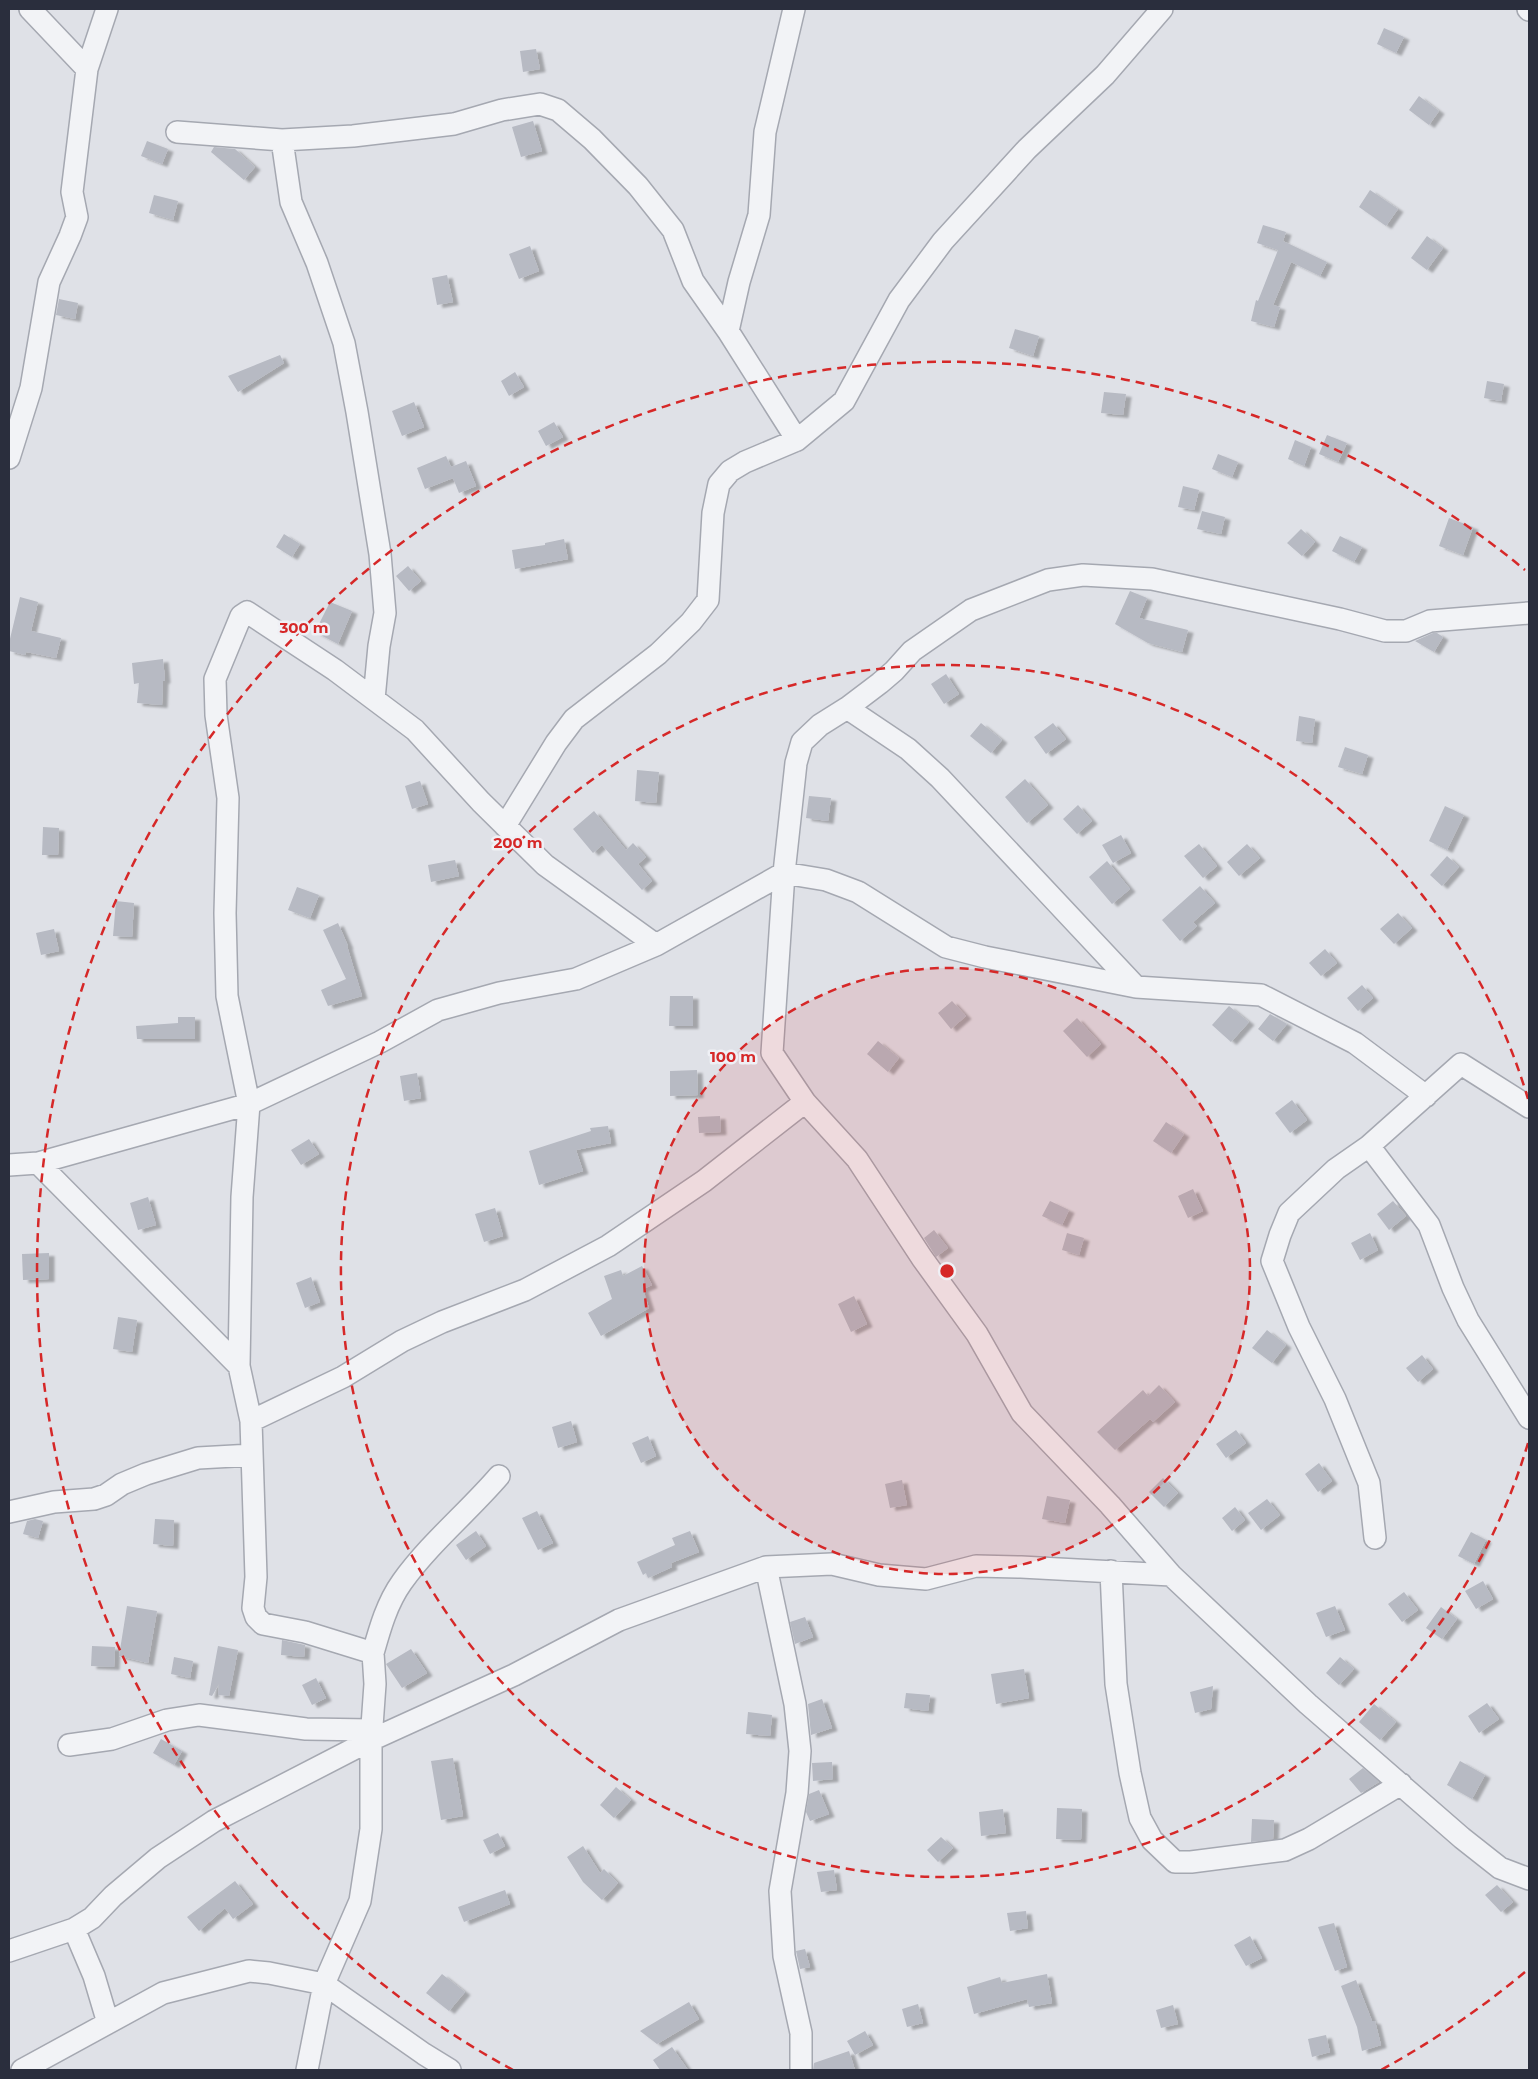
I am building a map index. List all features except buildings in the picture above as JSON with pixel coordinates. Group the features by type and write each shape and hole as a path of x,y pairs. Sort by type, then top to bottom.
{"street":[{"path":"30,9 87,69"},
{"path":"9,458 31,388 49,282 70,236 76,217 72,192 87,69 107,9"},
{"path":"728,331 739,282 759,216 765,132 794,9"},
{"path":"505,826 556,743 574,719 658,654 691,622 708,600 713,513 718,484 730,471 745,462 797,440 844,401 899,300 943,241 1027,149 1105,75 1162,9"},
{"path":"177,132 282,140 353,136 454,124 502,110 540,104 558,110 592,139 638,186 673,230 693,281 728,331 797,440"},
{"path":"282,140 291,202 317,263 344,343 380,554 385,613 379,646 374,699"},
{"path":"1529,613 1430,621 1406,631 1385,631 1331,617 1152,579 1083,575 1048,580 971,610 918,647 894,671 847,708 820,725 802,742 796,763 784,873 772,1053 804,1102 857,1159 922,1258 976,1334 1022,1413 1110,1505 1171,1575 1308,1704 1462,1838 1500,1868 1529,1879"},
{"path":"373,1653 305,1632 263,1624 256,1617 253,1608 256,1577 251,1421 239,1366 242,1197 249,1104 227,996 224,913 228,798 216,715 215,679 241,616 247,612 255,616 416,730 481,802 546,865 656,945"},
{"path":"847,708 908,750 940,778 1136,987"},
{"path":"9,1165 38,1163 249,1104 380,1042 438,1010 499,994 576,979 656,945 784,873 826,880 858,892 946,947 985,957 1136,987 1261,996 1355,1043 1426,1096"},
{"path":"1374,1538 1369,1483 1335,1399 1299,1327 1272,1261 1280,1234 1290,1213 1336,1169 1369,1146 1461,1064 1529,1107"},
{"path":"251,1421 343,1377 402,1341 442,1322 525,1290 608,1246 704,1181 804,1102"},
{"path":"1369,1146 1429,1225 1453,1288 1468,1320 1529,1418"},
{"path":"38,1163 239,1366"},
{"path":"9,1512 54,1502 94,1499 146,1474 198,1458 252,1454"},
{"path":"307,2070 324,1984 360,1901 371,1829 371,1735 375,1684 373,1653 384,1616 402,1582 442,1535 499,1476"},
{"path":"9,1952 74,1929 92,1918 113,1896 158,1858 214,1821 371,1735 514,1675 619,1620 766,1567 832,1564 879,1575 926,1579 976,1566 1021,1566 1171,1575"},
{"path":"766,1567 795,1704 800,1751 797,1793 780,1891 784,1956 801,2033 801,2070"},
{"path":"1111,1572 1116,1684 1130,1773 1140,1818 1152,1840 1175,1862 1191,1862 1285,1850 1309,1839 1402,1784"},
{"path":"69,1745 112,1739 167,1720 199,1716 306,1730 371,1735"},
{"path":"74,1929 94,1976 108,2023"},
{"path":"22,2070 163,1993 249,1971 324,1984 450,2070"}]}
